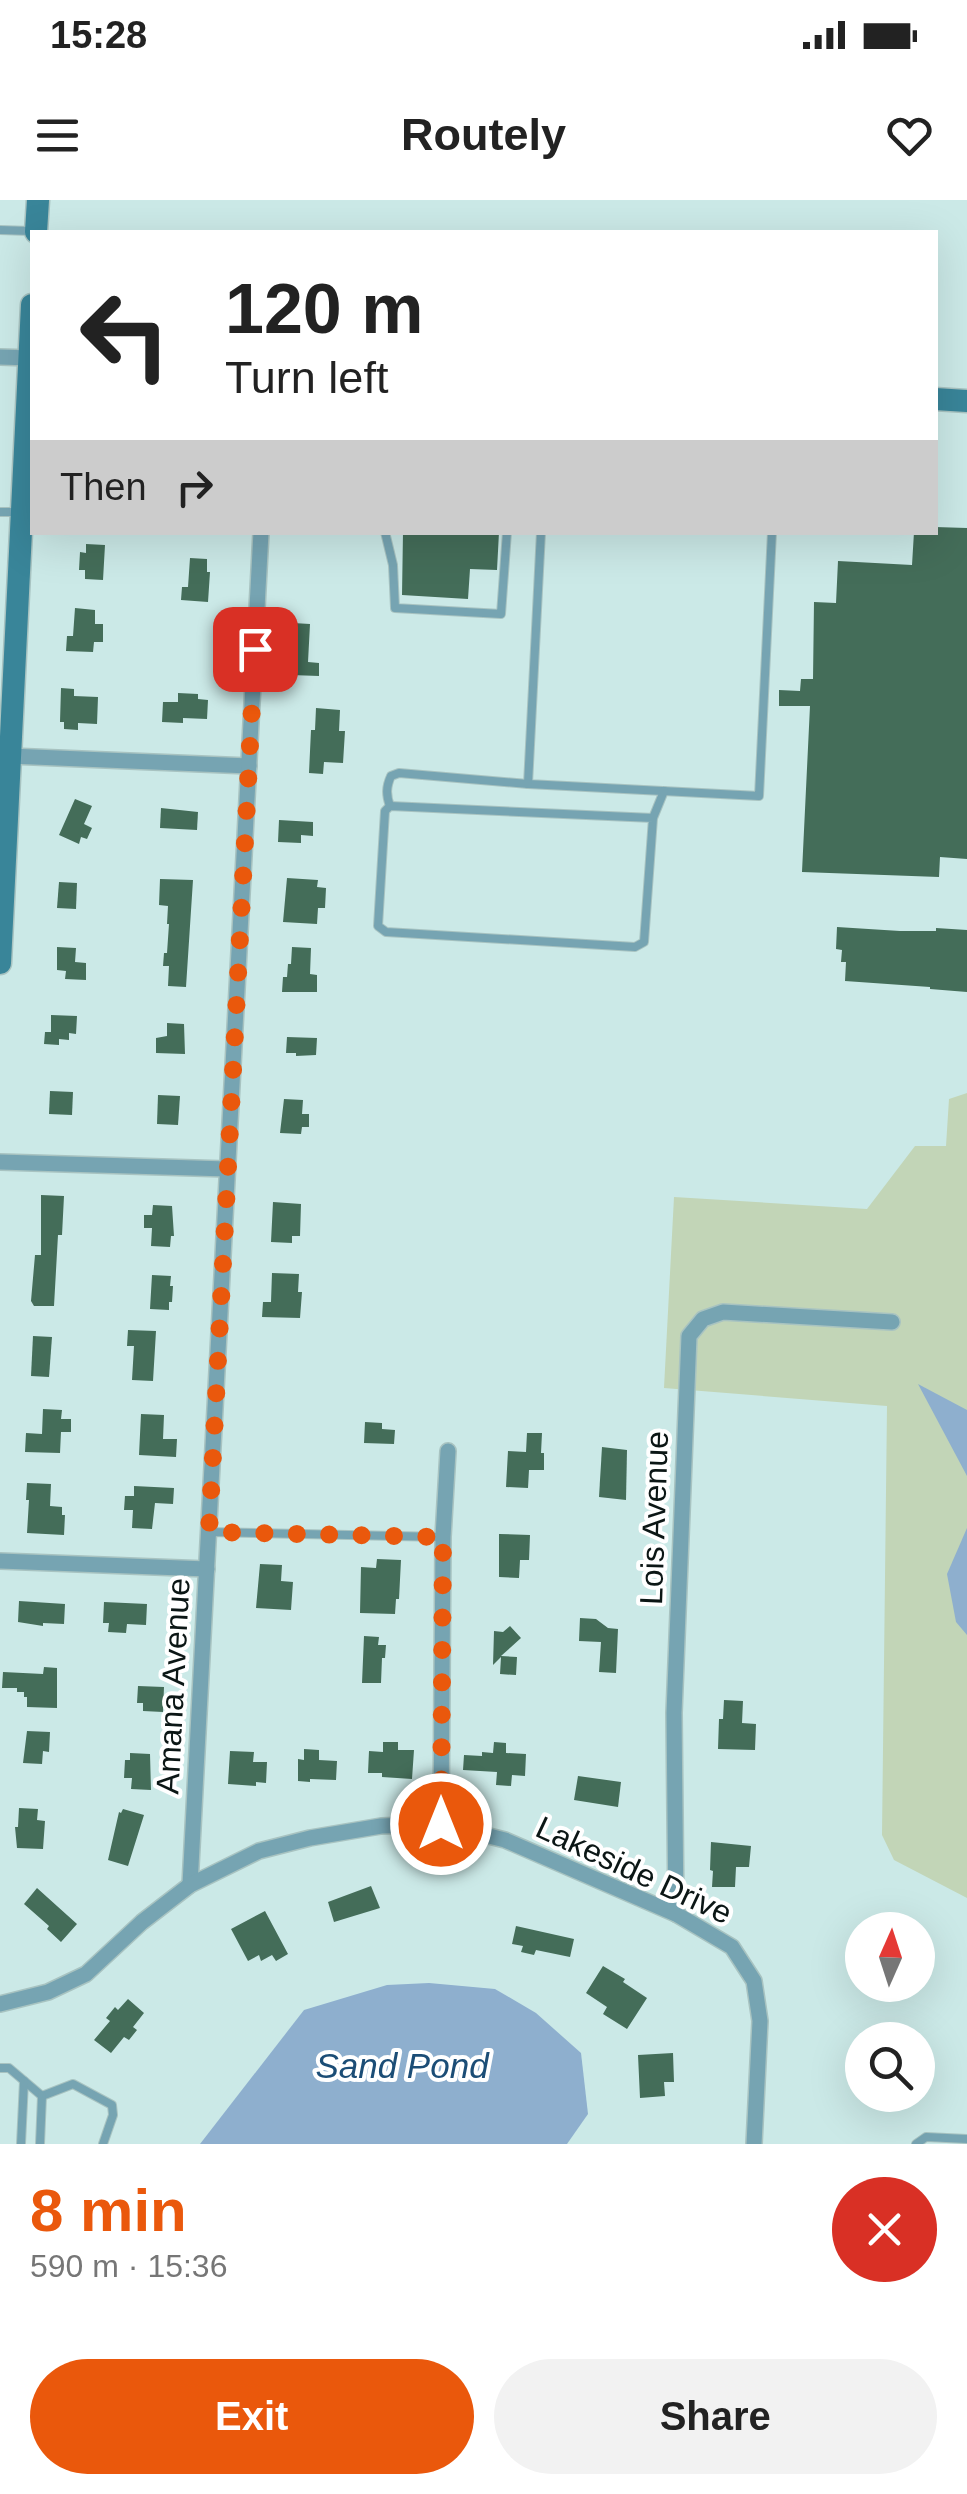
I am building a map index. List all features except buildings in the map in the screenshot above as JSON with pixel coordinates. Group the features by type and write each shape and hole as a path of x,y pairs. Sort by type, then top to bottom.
{"street":[{"path":"36,230 38,200"},
{"path":"0,357 30,358"},
{"path":"0,962 3,836 10,756 11,512 30,366"},
{"path":"938,399 967,401"},
{"name":"Amana Avenue","path":"190,1885 261,535"},
{"path":"10,756 249,766"},
{"path":"0,1162 226,1169"},
{"name":"Lois Avenue","path":"676,1914 674,1713 689,1336 703,1318 723,1312 892,1322"},
{"path":"441,1824 443,1537 448,1452"},
{"path":"0,1560 207,1568"},
{"name":"Lakeside Drive","path":"0,2004 48,1992 86,1974 142,1922 190,1885 259,1851 381,1826 441,1824 504,1840 676,1914 732,1948 754,1982 760,2021 754,2144"}],"lane":[{"path":"0,230 30,232"},
{"path":"386,535 396,608 502,614 506,535"},
{"path":"528,784 542,535"},
{"path":"390,806 387,785 391,776 399,773 759,796 772,535"},
{"path":"653,818 390,806 385,811 378,926 386,932 635,947 644,942 653,818 664,791"},
{"path":"209,1532 443,1537"},
{"path":"0,2068 9,2068 42,2096"},
{"path":"21,2144 24,2081"},
{"path":"42,2096 73,2084 112,2105 113,2115 103,2144"},
{"path":"40,2144 42,2096"},
{"path":"916,2144 926,2138 967,2139"}],"green space":[{"path":"967,1093 967,1898 894,1860 882,1835 887,1406 664,1388 674,1197 867,1209 915,1146 946,1146 949,1099"}],"water":[{"path":"918,1384 967,1410 967,1476"},
{"path":"967,1528 967,1635 956,1622 947,1574"},
{"name":"Sand Pond","path":"429,1983 495,1989 536,2013 581,2053 588,2114 567,2144 200,2144 304,2010 387,1985"}],"route":[{"path":"255,649 209,1532 443,1537 441,1824"}]}
